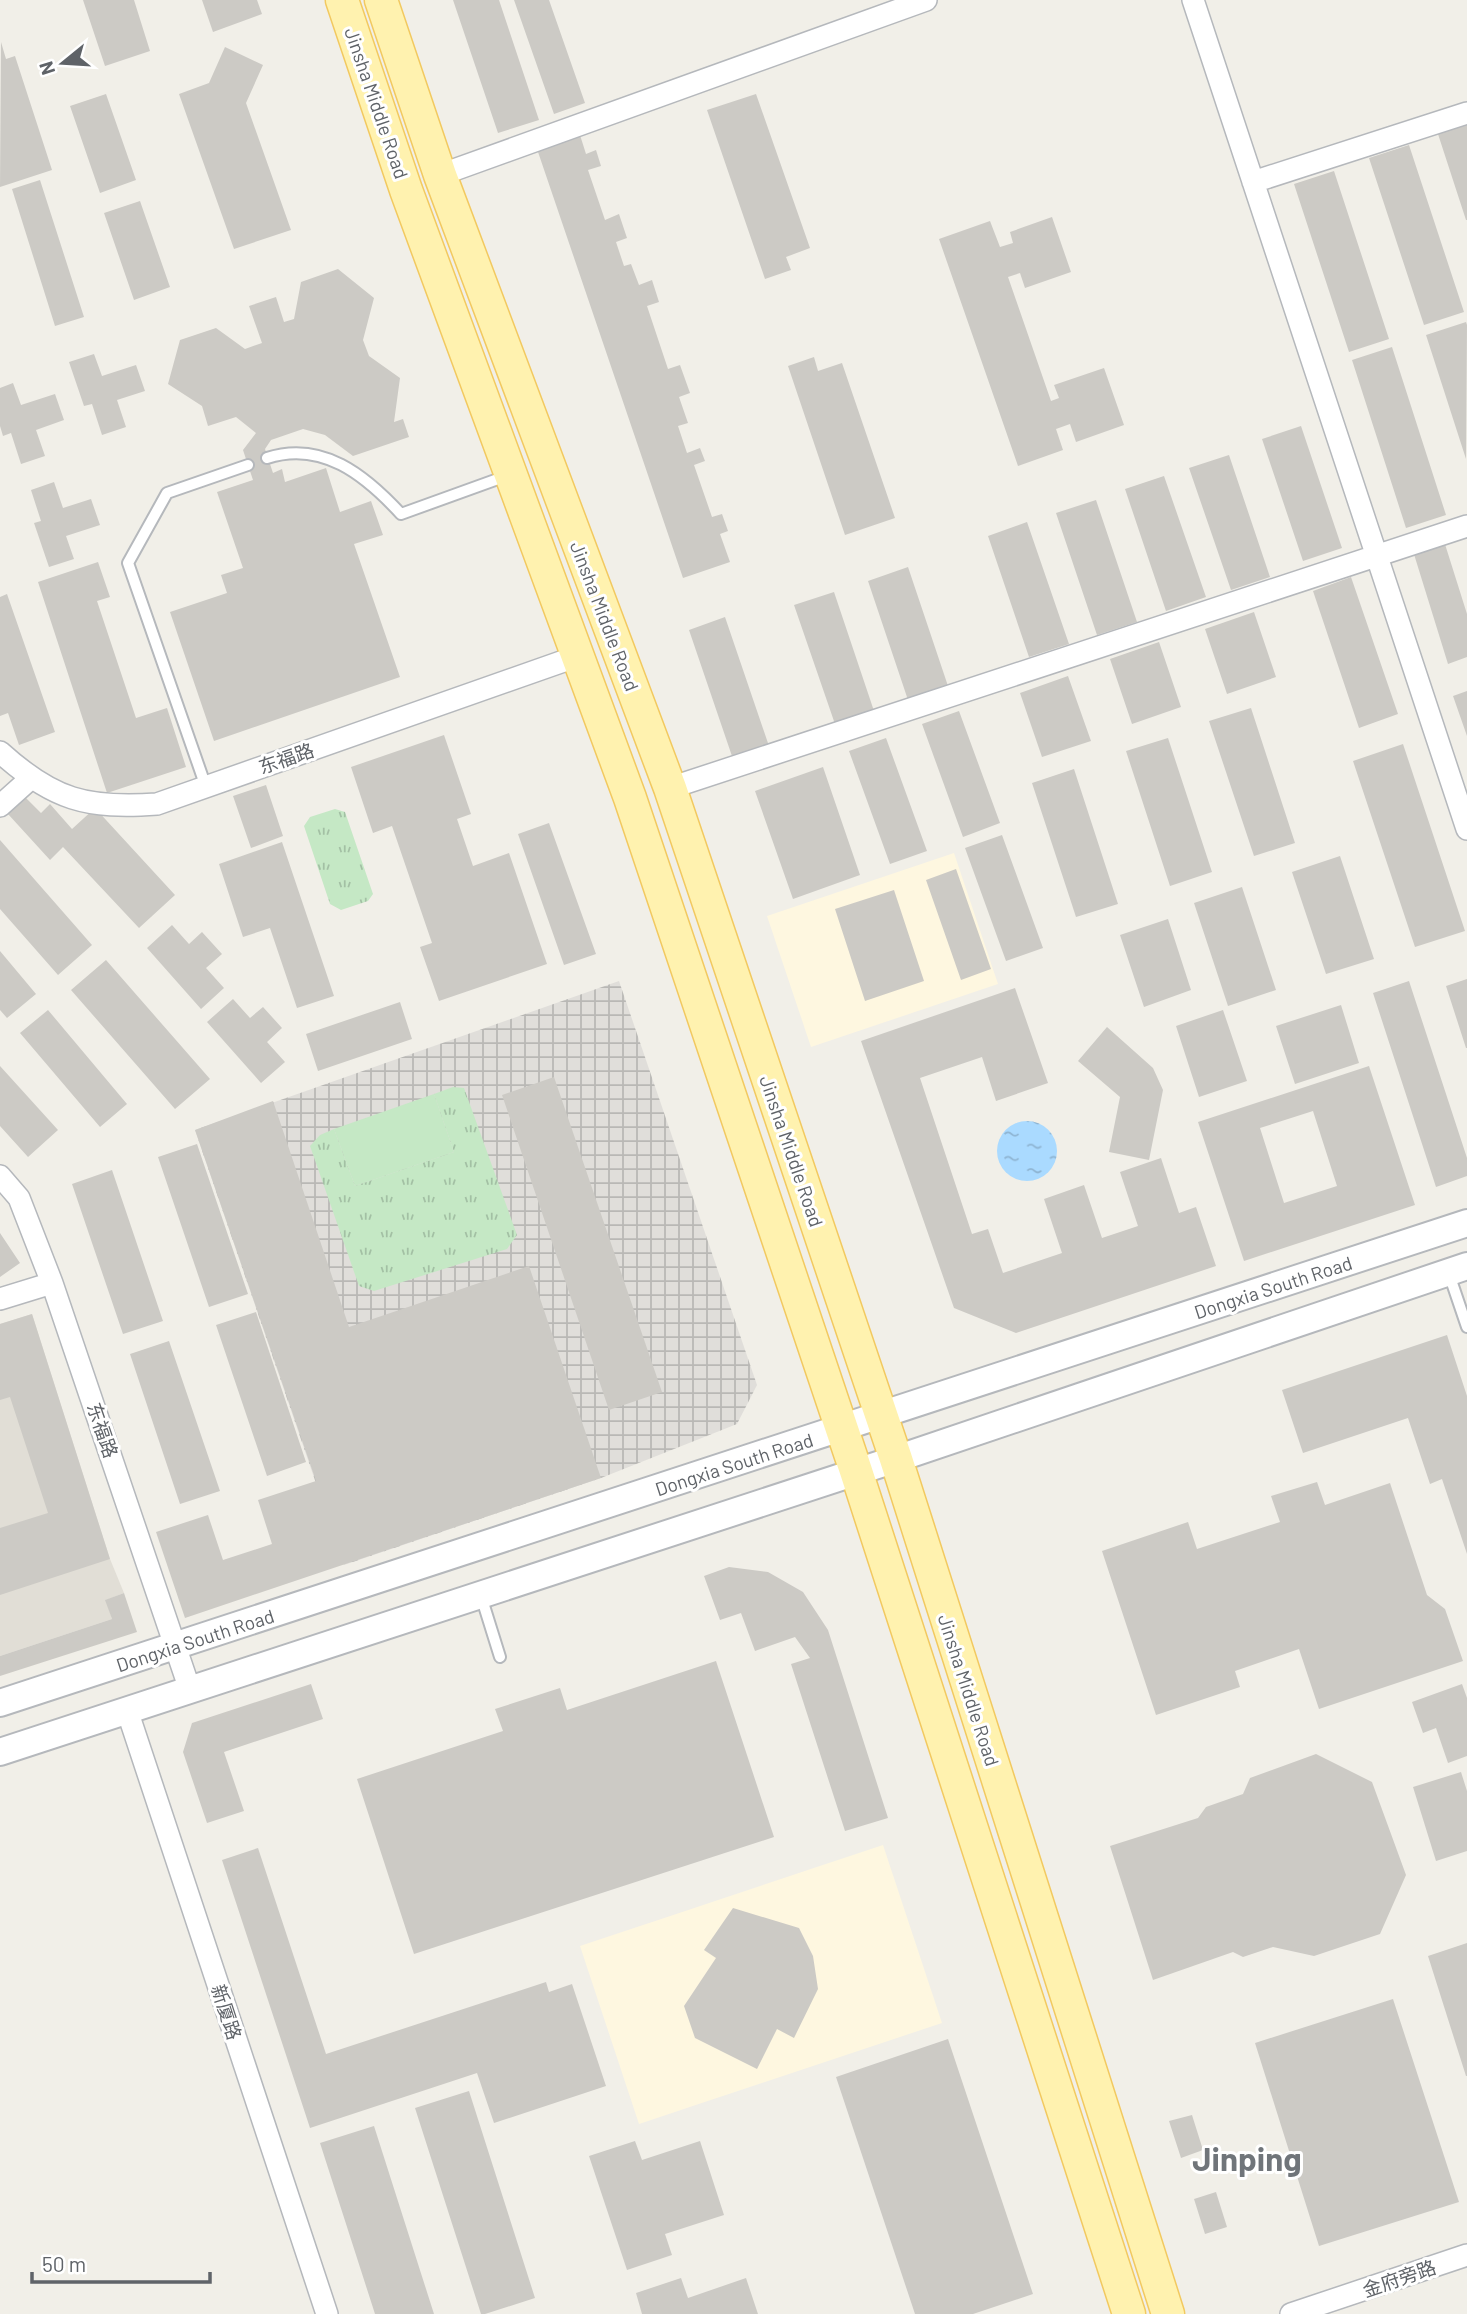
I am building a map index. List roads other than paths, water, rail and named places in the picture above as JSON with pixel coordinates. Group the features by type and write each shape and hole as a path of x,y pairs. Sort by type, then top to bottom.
{"main road":[{"name":"Jinsha Middle Road","path":"342,0 407,190 630,797 856,1471 1129,2314"},
{"name":"Jinsha Middle Road","path":"381,0 440,175 670,788 896,1459 1168,2314"}],"street":[{"path":"440,175 926,0"},
{"path":"1193,0 1467,830"},
{"path":"1253,183 1467,113"},
{"path":"670,788 1467,526"},
{"name":"东福路","path":"0,752 30,779 70,798 113,807 157,804 578,656"},
{"path":"0,806 30,779"},
{"name":"东福路","path":"0,1177 19,1198 52,1283 190,1690"},
{"name":"Dongxia South Road","path":"0,1703 1467,1223"},
{"path":"0,1752 896,1459 1458,1269"},
{"path":"0,1299 52,1283"},
{"name":"新厦路","path":"127,1710 327,2314"},
{"name":"金府旁路","path":"1291,2314 1467,2255"}],"lane":[{"path":"267,458 291,450 320,455 371,482 401,514 511,475"},
{"path":"206,786 128,562 167,494 248,465"},
{"path":"1458,1269 1467,1327"},
{"path":"481,1594 499,1657"}],"water":[{"path":"1027,1121 1048,1130 1057,1151 1048,1172 1027,1181 1006,1172 997,1151 1006,1130"}],"district":[{"name":"Jinping","path":"1247,2158"}]}
